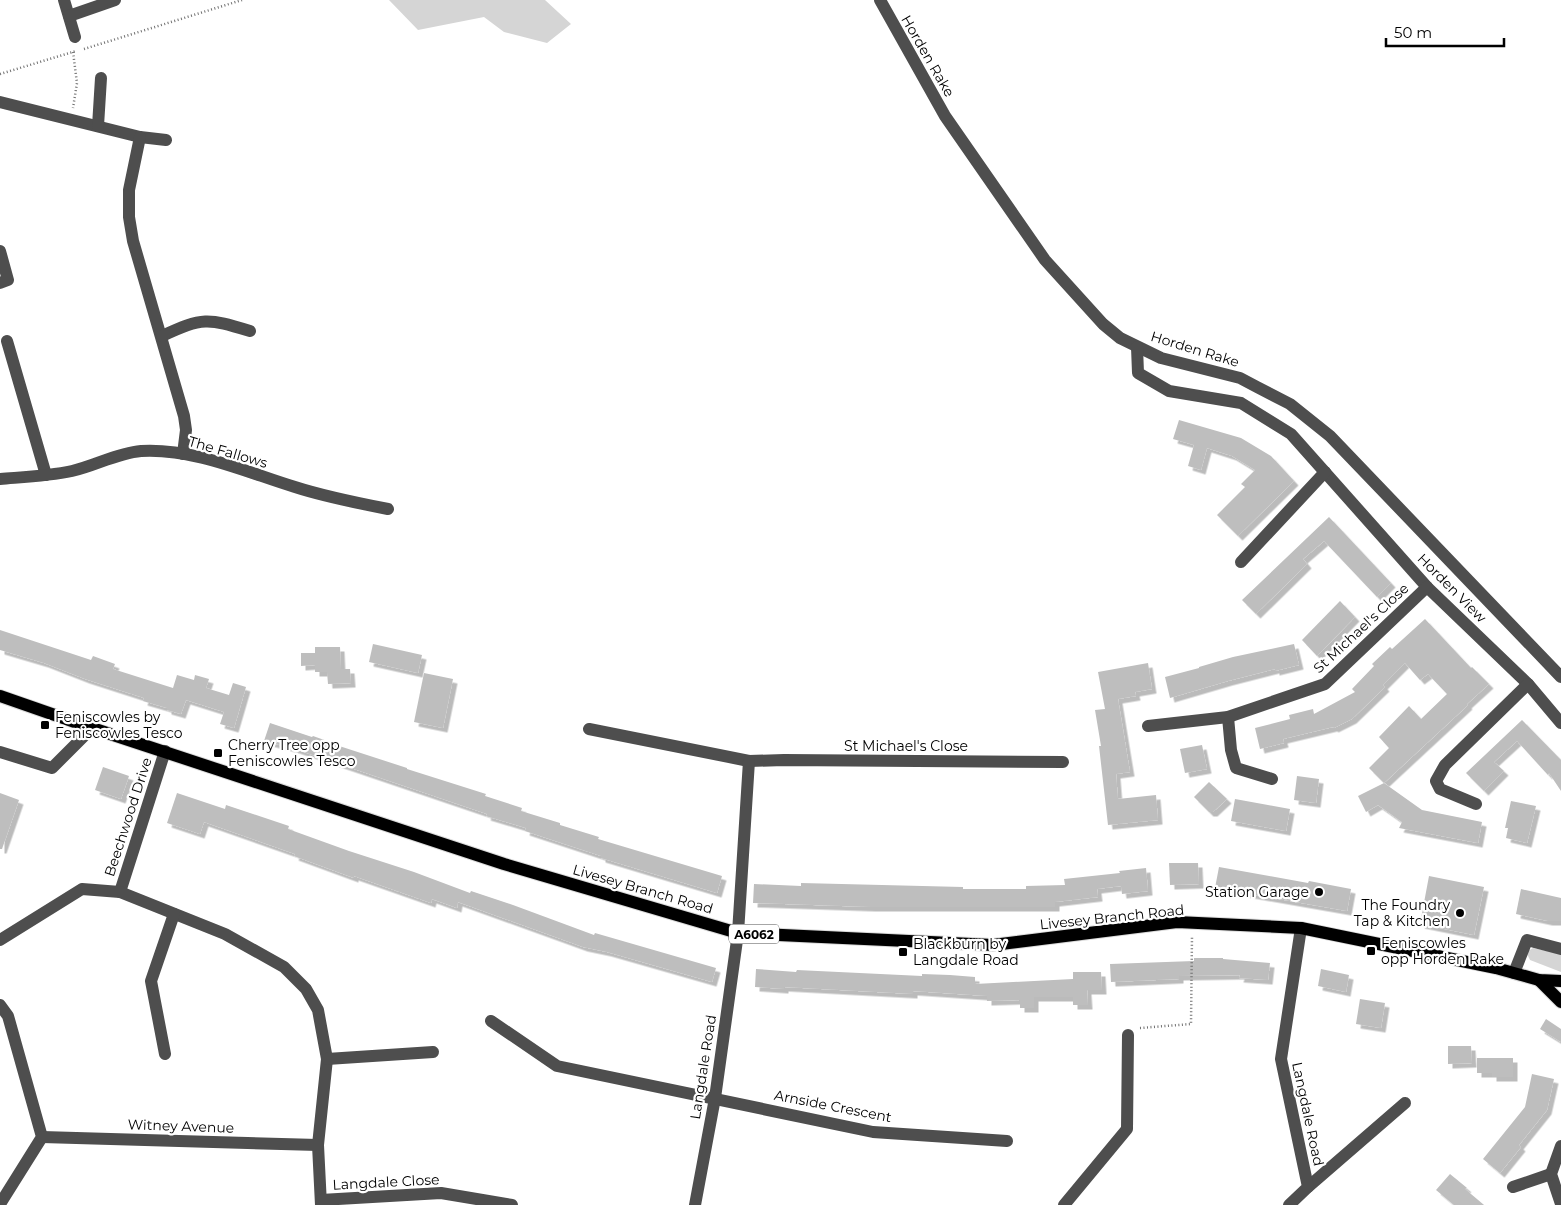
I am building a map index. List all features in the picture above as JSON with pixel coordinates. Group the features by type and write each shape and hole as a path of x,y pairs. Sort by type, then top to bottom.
{"main road":[{"name":"Livesey Branch Road","path":"0,696 504,864 738,933 993,946 1177,922 1301,928 1514,973 1539,980 1561,981"},
{"name":"Livesey Branch Road","path":"1539,980 1561,1002"}],"street":[{"path":"64,0 75,37"},
{"path":"69,16 115,0"},
{"name":"Horden Rake","path":"880,0 945,116 1045,260 1103,324 1120,338 1161,358 1240,378 1290,404 1330,436 1561,677"},
{"path":"98,126 101,78"},
{"path":"0,102 140,137 166,140"},
{"path":"140,137 129,190 129,217 133,240 184,416 186,430 183,454"},
{"path":"0,251 8,280 0,283"},
{"path":"162,336 187,325 206,321 250,331"},
{"path":"7,341 46,475"},
{"name":"Horden View","path":"1136,347 1138,374 1169,391 1241,403 1291,434 1428,587 1528,684 1561,723"},
{"name":"The Fallows","path":"0,478 73,471 140,451 183,454 206,459 297,488 388,509"},
{"path":"1241,562 1326,472"},
{"name":"St Michael's Close","path":"1148,726 1228,716 1325,684 1428,587"},
{"path":"1476,804 1440,789 1436,781 1445,765 1528,684"},
{"path":"1228,716 1231,750 1236,768 1272,779"},
{"path":"0,752 52,768 92,728"},
{"name":"St Michael's Close","path":"589,730 749,761 1063,762"},
{"name":"Beechwood Drive","path":"120,892 165,751"},
{"path":"738,933 749,761"},
{"name":"Beechwood Drive","path":"0,940 82,889 120,892 225,934 284,967 306,989 318,1010 327,1059 318,1145 321,1203"},
{"path":"165,1054 151,981 174,914"},
{"name":"Langdale Road","path":"1301,928 1281,1059 1308,1187"},
{"name":"Langdale Road","path":"695,1205 715,1098 738,933"},
{"path":"1514,973 1527,940 1561,949"},
{"path":"0,1005 8,1016 42,1137 0,1204"},
{"name":"Arnside Crescent","path":"491,1021 557,1066 873,1132 1007,1141"},
{"path":"1064,1205 1127,1129 1128,1035"},
{"path":"327,1059 433,1052"},
{"name":"Langdale Road","path":"1289,1205 1405,1102"},
{"name":"Witney Avenue","path":"42,1137 318,1145"},
{"path":"1561,1146 1551,1174 1561,1204"},
{"path":"1513,1186 1551,1174"},
{"name":"Langdale Close","path":"321,1203 441,1193 512,1205"}],"path":[{"path":"0,74 242,0"},
{"path":"71,119 77,82 73,52"},
{"path":"1128,1035 1127,1029 1191,1024 1192,936"}],"shaded area":[{"path":"389,0 545,0 571,24 547,43 504,32 484,17 418,30"},
{"path":"1533,948 1561,954 1561,972 1530,960 1526,952"}],"building":[{"path":"1179,420 1241,438 1271,456 1294,481 1238,536 1217,515 1245,487 1241,484 1255,470 1232,456 1207,448 1201,470 1188,466 1194,445 1173,439"},
{"path":"1329,517 1391,583 1377,597 1324,541 1303,559 1307,564 1256,614 1242,600"},
{"path":"1340,601 1355,617 1317,656 1302,640"},
{"path":"1425,619 1471,668 1489,684 1384,783 1369,768 1389,748 1379,737 1409,706 1421,719 1447,694 1428,674 1420,680 1405,663 1383,685 1385,687 1352,719 1334,728 1283,739 1284,743 1260,749 1255,728 1290,719 1289,715 1313,709 1314,714 1355,692 1352,689 1374,666 1372,664 1390,647 1392,649"},
{"path":"0,630 91,660 93,656 115,664 113,669 173,688 177,675 194,680 195,675 209,679 206,688 229,695 233,683 246,687 234,728 220,724 224,712 186,700 181,714 143,701 144,698 85,679 44,663 0,650"},
{"path":"373,644 422,655 418,673 369,662"},
{"path":"1294,644 1299,665 1228,681 1170,698 1165,677 1233,657"},
{"path":"315,647 340,647 341,669 350,669 351,683 328,684 327,672 315,672 315,665 301,666 301,653 315,653"},
{"path":"1148,663 1152,689 1135,692 1136,696 1118,699 1130,772 1116,774 1118,799 1156,795 1158,820 1108,825 1099,746 1101,746 1095,710 1105,709 1098,672"},
{"path":"424,673 453,679 443,728 414,722"},
{"path":"1522,720 1561,760 1561,791 1549,773 1548,775 1517,741 1494,762 1504,771 1484,791 1466,773"},
{"path":"270,723 486,794 485,796 522,808 521,811 599,837 598,839 722,876 717,893 601,858 601,856 525,831 526,828 486,816 487,814 295,749 264,741"},
{"path":"1202,745 1207,769 1185,773 1180,749"},
{"path":"103,767 129,776 121,799 95,790"},
{"path":"1297,776 1319,779 1316,803 1294,800"},
{"path":"1209,782 1227,799 1213,812 1209,812 1194,797"},
{"path":"1384,783 1422,810 1482,822 1478,843 1399,828 1402,822 1378,805 1366,812 1358,796"},
{"path":"0,793 19,800 2,849 0,849"},
{"path":"177,793 225,809 226,805 289,826 288,829 349,851 470,893 471,891 513,905 594,935 595,933 716,968 712,982 583,947 458,902 457,908 432,899 431,903 354,876 354,878 294,856 295,854 204,822 200,834 167,823"},
{"path":"1235,799 1290,809 1286,831 1231,821"},
{"path":"1511,801 1536,806 1527,843 1506,838 1508,828 1505,828"},
{"path":"1169,863 1198,863 1199,884 1170,885"},
{"path":"1219,867 1351,889 1347,911 1215,888"},
{"path":"1146,868 1148,891 1122,894 1121,886 1097,889 1098,897 1055,902 1055,907 871,907 753,903 754,884 801,886 801,883 963,887 963,889 1026,889 1026,886 1065,885 1064,879"},
{"path":"1429,876 1484,887 1474,935 1420,924"},
{"path":"1521,889 1561,898 1561,921 1548,921 1516,914"},
{"path":"1194,958 1223,958 1270,963 1268,980 1239,978 1240,975 1179,976 1179,979 1111,982 1110,964 1194,961"},
{"path":"756,969 922,976 922,974 950,975 975,977 975,984 1073,979 1073,972 1101,972 1102,990 1087,990 1088,1005 1073,1005 1073,997 1034,997 1034,1008 1020,1008 1020,1000 987,1001 987,996 913,991 913,994 755,987"},
{"path":"1321,969 1349,975 1346,992 1318,986"},
{"path":"1360,999 1385,1003 1381,1028 1356,1024"},
{"path":"1546,1019 1561,1029 1561,1042 1540,1029"},
{"path":"1448,1046 1471,1046 1472,1063 1448,1064"},
{"path":"1477,1058 1513,1058 1513,1077 1492,1077 1492,1073 1477,1073"},
{"path":"1532,1074 1554,1079 1547,1110 1519,1145 1521,1147 1500,1173 1483,1159 1525,1107"},
{"path":"1450,1174 1484,1205 1454,1205 1436,1190"}],"place":[{"name":"Feniscowles by Feniscowles Tesco","path":"45,725"},
{"name":"Cherry Tree opp Feniscowles Tesco","path":"218,753"},
{"name":"Station Garage","path":"1319,892"},
{"name":"The Foundry Tap & Kitchen","path":"1460,913"},
{"name":"Feniscowles opp Horden Rake","path":"1371,951"},
{"name":"Blackburn by Langdale Road","path":"903,952"}]}
